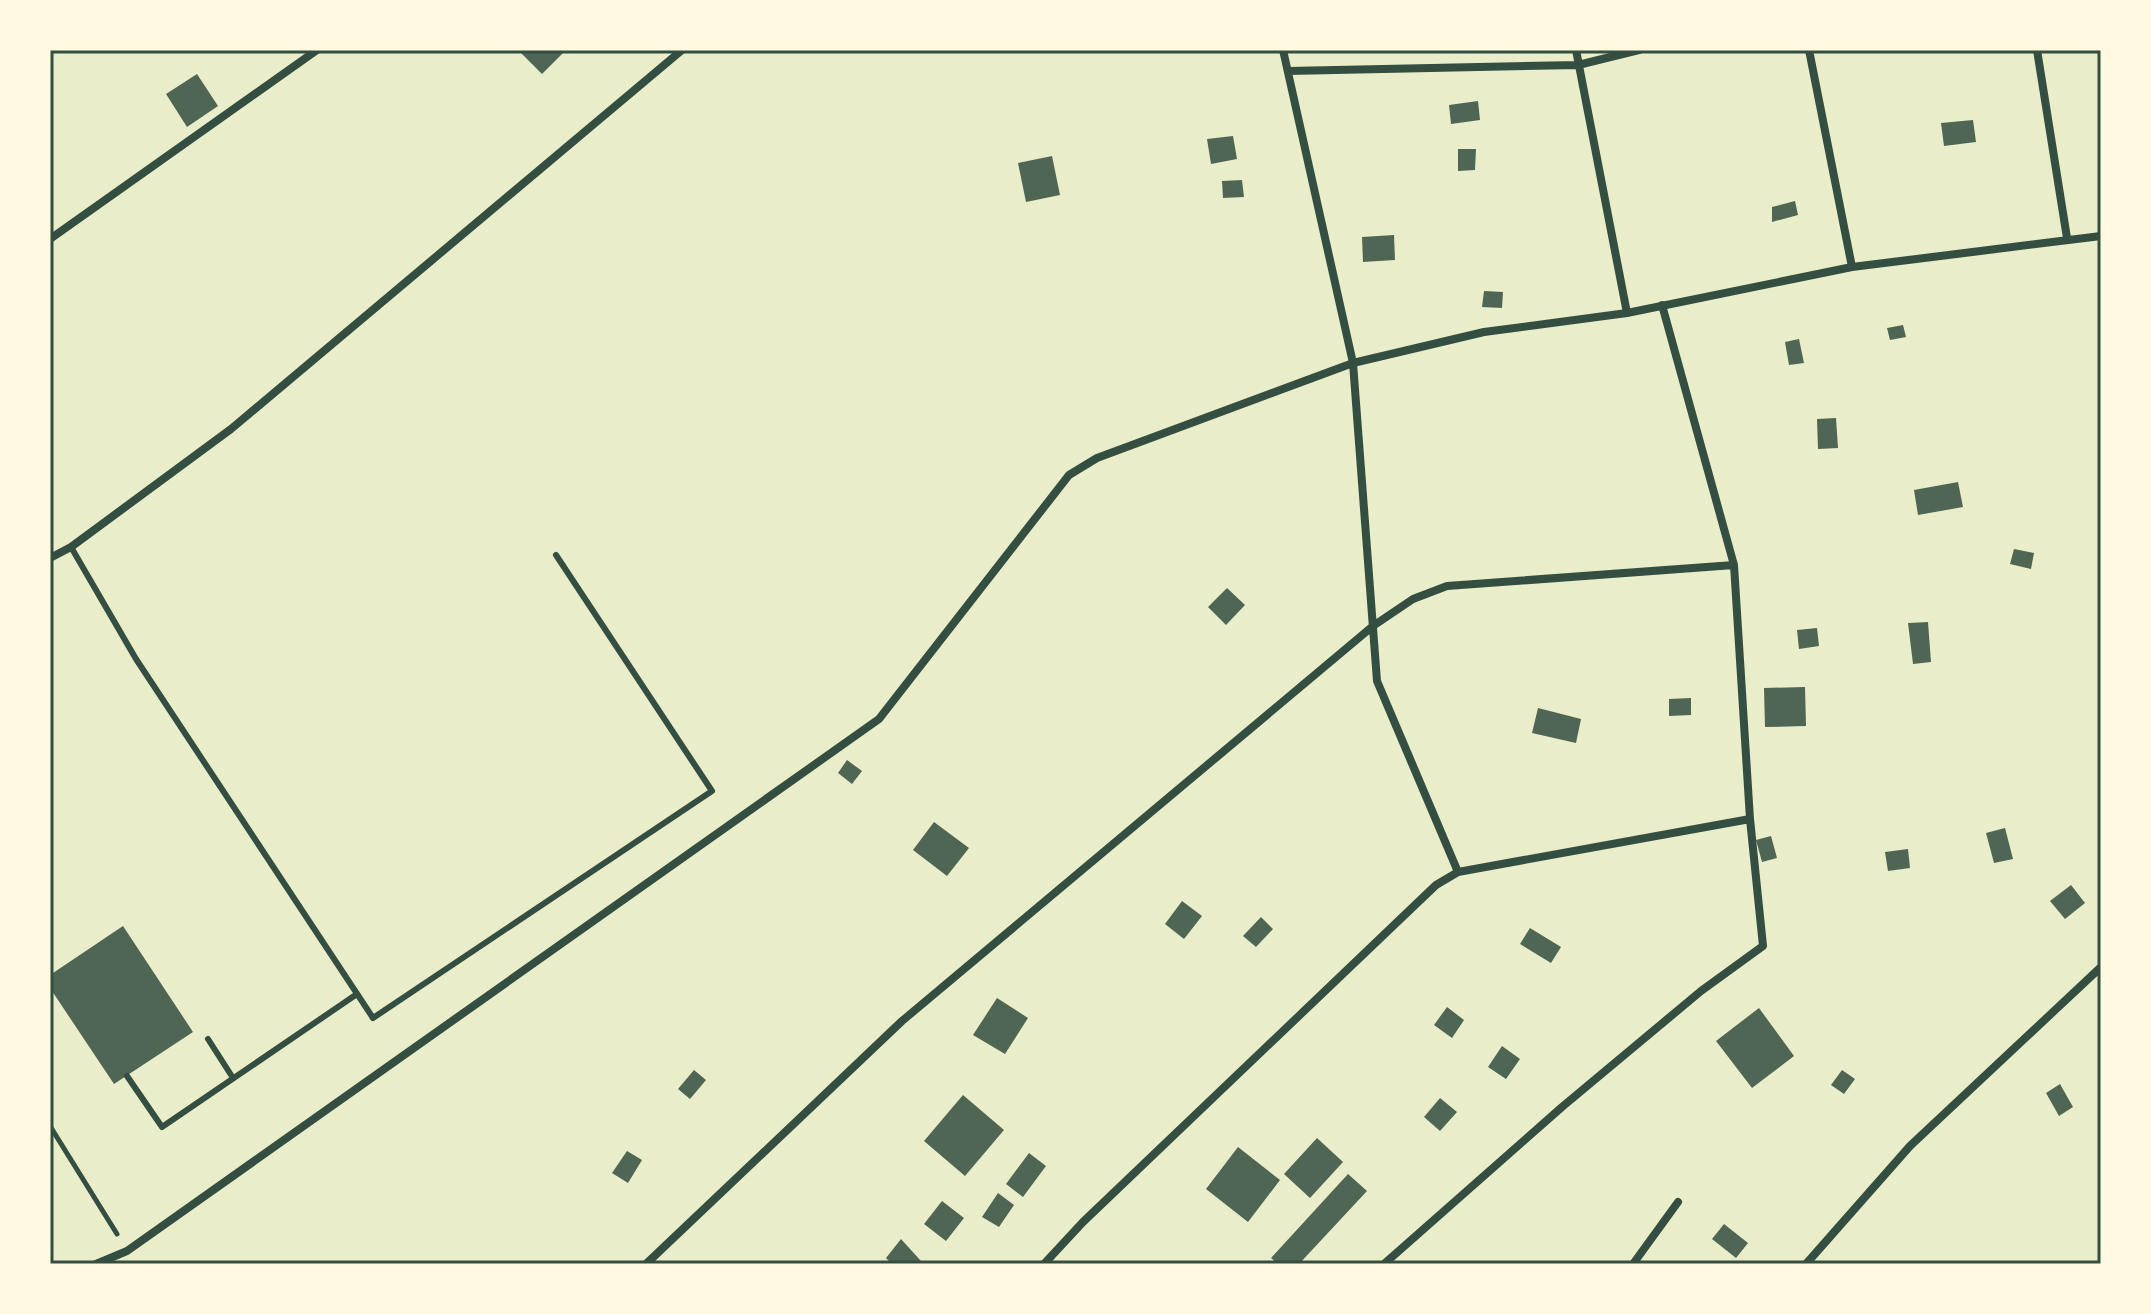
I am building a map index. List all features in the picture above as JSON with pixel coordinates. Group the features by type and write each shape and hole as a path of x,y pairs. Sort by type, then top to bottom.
{"street":[{"path":"50,239 317,50"},
{"path":"50,558 71,547 231,429 682,50"},
{"path":"1283,50 1353,363 1377,681 1458,872"},
{"path":"1576,50 1627,313"},
{"path":"1288,71 1578,65 1639,50"},
{"path":"1809,50 1852,267"},
{"path":"2037,50 2067,238"},
{"path":"96,1264 127,1251 879,719 1069,475 1097,458 1353,363 1484,332 1627,313 1852,267 2101,236"},
{"path":"1384,1264 1585,1087 1701,991 1758,953 1765,939 1750,819 1734,565 1662,305"},
{"path":"646,1264 902,1021 1373,626 1413,599 1447,586 1734,565"},
{"path":"1044,1264 1083,1222 1436,885 1458,872 1750,819"},
{"path":"1806,1264 1910,1146 2101,967"},
{"path":"1633,1264 1678,1202"}],"lane":[{"path":"71,547 136,659 373,1018 712,791 556,555"},
{"path":"127,1076 162,1127 357,994"},
{"path":"208,1039 233,1078"}],"path":[{"path":"50,1126 127,1251"}],"building":[{"path":"518,50 566,50 542,74"},
{"path":"197,74 218,106 187,127 166,94"},
{"path":"1478,101 1480,120 1451,124 1449,105"},
{"path":"1973,120 1976,142 1944,146 1941,123"},
{"path":"1233,136 1237,159 1211,164 1207,139"},
{"path":"1458,149 1476,149 1475,170 1458,171"},
{"path":"1052,156 1060,195 1026,202 1018,163"},
{"path":"1242,180 1244,197 1223,198 1222,181"},
{"path":"1795,201 1798,215 1772,222 1772,207"},
{"path":"1394,235 1395,260 1363,262 1362,237"},
{"path":"1484,291 1503,292 1502,308 1482,307"},
{"path":"1903,325 1906,337 1890,340 1887,328"},
{"path":"1799,339 1804,363 1789,365 1785,342"},
{"path":"1836,418 1838,448 1818,449 1817,419"},
{"path":"1958,482 1963,507 1918,515 1914,490"},
{"path":"2014,549 2034,553 2031,569 2010,564"},
{"path":"1227,588 1245,605 1226,625 1208,607"},
{"path":"1928,622 1931,662 1913,664 1908,623"},
{"path":"1817,628 1819,646 1799,649 1797,630"},
{"path":"1805,687 1806,726 1765,727 1764,688"},
{"path":"1691,698 1691,715 1669,716 1669,699"},
{"path":"1538,708 1581,719 1576,743 1532,733"},
{"path":"847,760 862,771 852,784 838,773"},
{"path":"934,822 969,848 947,876 913,850"},
{"path":"2005,828 2013,859 1994,863 1986,833"},
{"path":"1771,836 1777,858 1762,862 1756,840"},
{"path":"1908,849 1910,868 1888,871 1885,852"},
{"path":"2071,885 2085,903 2065,919 2050,901"},
{"path":"1182,901 1202,916 1184,939 1165,924"},
{"path":"1261,917 1273,929 1256,947 1243,936"},
{"path":"123,926 193,1032 114,1084 50,988 50,975"},
{"path":"1530,928 1561,947 1551,963 1520,944"},
{"path":"997,998 1028,1018 1005,1054 973,1035"},
{"path":"1447,1007 1464,1020 1452,1038 1434,1025"},
{"path":"1759,1008 1794,1056 1752,1088 1716,1041"},
{"path":"1502,1046 1520,1059 1506,1079 1488,1067"},
{"path":"694,1070 706,1080 690,1099 678,1089"},
{"path":"1842,1070 1855,1079 1844,1094 1831,1085"},
{"path":"2060,1084 2073,1107 2059,1116 2046,1093"},
{"path":"963,1095 1004,1130 965,1176 924,1141"},
{"path":"1440,1098 1457,1112 1440,1131 1424,1117"},
{"path":"1317,1138 1343,1162 1310,1198 1284,1174"},
{"path":"1238,1147 1280,1180 1248,1222 1206,1189"},
{"path":"627,1151 642,1160 628,1183 612,1173"},
{"path":"1029,1153 1046,1166 1023,1197 1006,1184"},
{"path":"1348,1174 1367,1191 1299,1264 1278,1264 1271,1258"},
{"path":"998,1193 1014,1205 999,1227 982,1217"},
{"path":"942,1201 964,1218 946,1241 924,1224"},
{"path":"1724,1224 1748,1243 1736,1258 1712,1239"},
{"path":"901,1239 921,1261 919,1264 892,1264 886,1258"}]}
